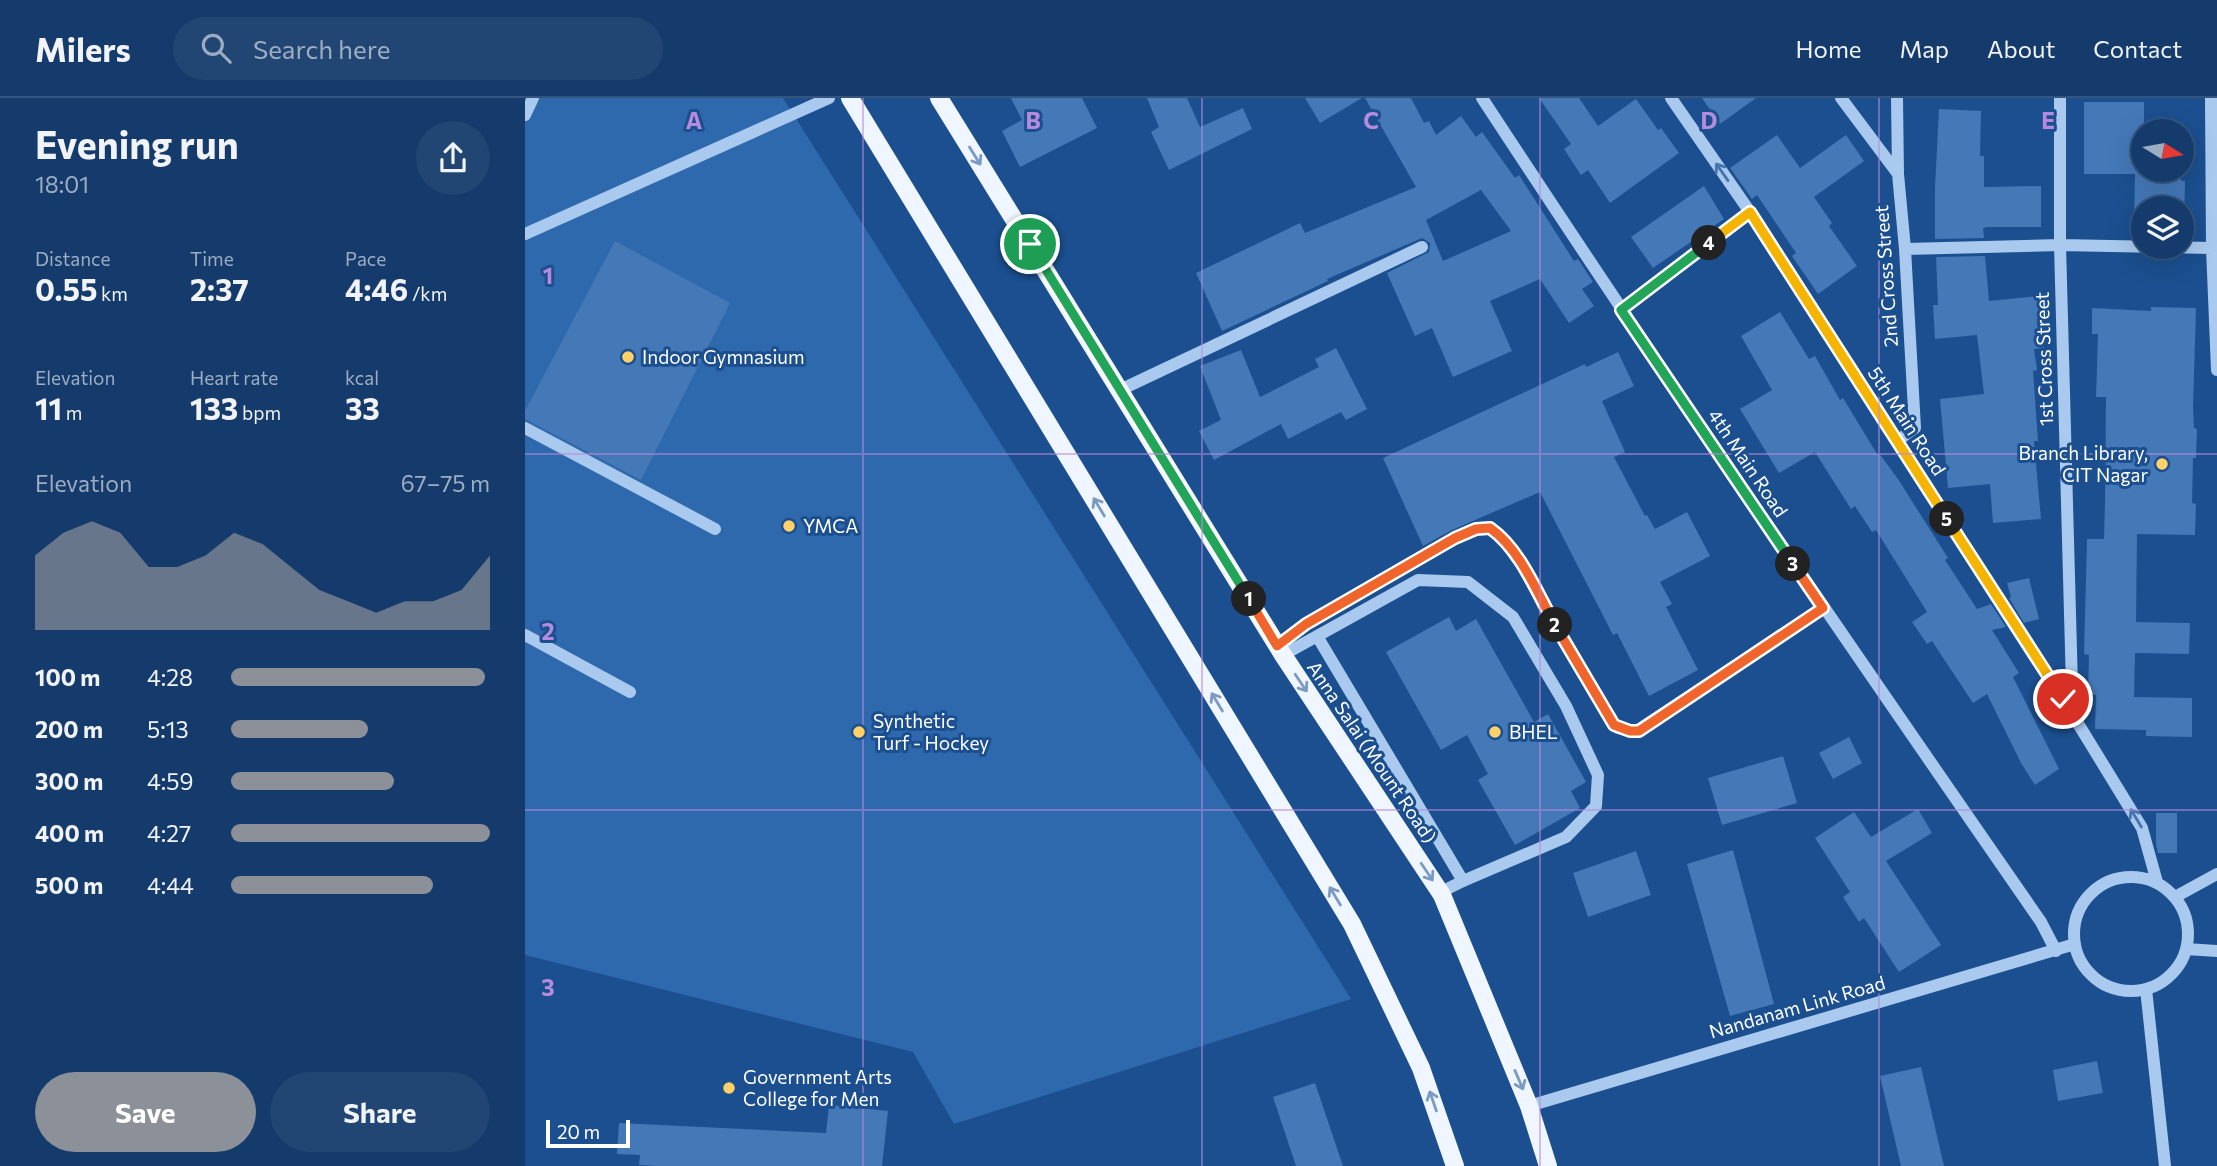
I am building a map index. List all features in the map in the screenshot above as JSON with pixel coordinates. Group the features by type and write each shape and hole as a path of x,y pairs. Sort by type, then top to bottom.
{"main road":[{"path":"851,98 1352,924 1421,1068 1455,1166"},
{"name":"Anna Salai (Mount Road)","path":"939,98 1280,651 1442,895 1529,1106 1548,1166"}],"street":[{"path":"525,115 533,98"},
{"path":"525,234 829,98"},
{"name":"4th Main Road","path":"1482,98 1621,310 1823,608 2041,922 2056,951"},
{"name":"5th Main Road","path":"1671,98 1750,212 2063,699 2142,828 2157,882"},
{"path":"1841,98 1898,174"},
{"name":"2nd Cross Street","path":"1897,98 1898,174 1915,428 1897,441"},
{"name":"1st Cross Street","path":"2060,98 2060,245 2072,687 2063,699"},
{"path":"2211,98 2212,248 2217,370"},
{"path":"1621,310 1750,212"},
{"path":"1905,249 2060,245 2212,248"},
{"path":"1120,390 1422,247"},
{"path":"525,428 715,529"},
{"path":"1280,651 1306,624 1455,538 1476,529 1490,528 1502,537 1521,564 1611,722 1635,732 1823,608"},
{"path":"1280,651 1317,636 1418,580 1468,582 1513,617 1566,706 1598,775 1596,806 1566,837 1463,881 1447,889 1442,895"},
{"path":"525,635 630,692"},
{"path":"1317,636 1463,881"},
{"path":"2175,897 2217,874"},
{"path":"2140,877 2157,882 2175,897 2183,912 2187,930 2186,949 2180,963 2160,983 2146,989 2127,991 2109,987 2093,977 2081,962 2075,944 2074,926 2080,908 2091,894 2105,883 2140,877"},
{"name":"Nandanam Link Road","path":"1529,1106 2075,944"},
{"path":"2186,949 2217,951"},
{"path":"2146,989 2165,1166"}],"shaded area":[{"name":"YMCA","path":"525,98 783,98 1351,999 954,1124 913,1052 525,955"}],"building":[{"path":"1011,98 1082,98 1097,128 1020,167 1002,131 1022,120"},
{"path":"1147,98 1187,98 1200,127 1243,108 1252,129 1169,170 1151,132 1159,127"},
{"path":"1305,98 1362,98 1320,123"},
{"path":"1365,98 1411,98 1424,123 1429,121 1436,135 1461,116 1476,137 1482,132 1515,178 1519,175 1574,261 1578,259 1593,282 1582,289 1594,306 1569,323 1540,279 1490,301 1512,351 1453,377 1432,328 1415,336 1387,273 1429,252 1430,243 1422,238 1327,279 1328,281 1222,331 1196,273 1300,223 1305,233 1416,187","holes":["1481,190 1511,231 1443,261 1426,220"]},
{"path":"1539,98 1579,98 1598,126 1636,99 1658,130 1661,128 1679,153 1610,203 1588,170 1581,175 1564,149 1571,144"},
{"path":"1702,98 1756,98 1720,124"},
{"path":"2084,102 2144,102 2144,119 2131,119 2131,174 2084,174"},
{"path":"1939,109 1981,111 1980,156 1984,156 1984,187 2041,186 2041,227 1988,227 1983,228 1984,238 1935,239"},
{"path":"1777,135 1800,168 1846,135 1864,161 1814,197 1832,223 1829,226 1857,266 1818,294 1792,256 1796,253 1757,195 1752,199 1730,168"},
{"path":"2135,182 2185,182 2185,196 2135,196"},
{"path":"1704,186 1724,219 1653,268 1631,237"},
{"name":"Indoor Gymnasium","path":"615,241 730,303 641,480 525,419 525,411"},
{"path":"1985,256 1989,301 2039,296 2044,348 2034,349 2037,370 2033,371 2038,441 2034,441 2041,519 1993,523 1990,484 1948,488 1940,399 1984,394 1977,335 1935,339 1933,305 1938,305 1936,257"},
{"path":"2151,307 2196,308 2193,407 2194,428 2197,429 2192,503 2196,504 2195,535 2137,534 2136,622 2190,623 2189,654 2135,653 2134,697 2192,698 2192,737 2146,736 2146,730 2095,729 2096,695 2088,694 2089,655 2084,654 2087,539 2104,539 2105,502 2106,397 2096,397 2098,334 2092,334 2092,308 2151,311"},
{"path":"1780,312 1809,359 1815,356 1840,400 1843,398 1877,454 1879,453 1898,479 1977,609 1991,604 2006,627 1992,630 2019,673 2013,677 2059,769 2035,785 2021,763 1987,694 1973,703 1932,641 1927,644 1912,622 1927,612 1876,530 1872,532 1855,506 1851,509 1815,452 1779,473 1740,409 1772,390 1741,336"},
{"path":"1336,348 1367,409 1346,420 1341,412 1288,439 1281,424 1214,460 1199,431 1221,420 1200,366 1241,350 1260,397 1319,367 1315,359"},
{"path":"1618,352 1634,386 1602,401 1625,452 1614,457 1645,516 1647,515 1655,529 1687,512 1710,556 1660,582 1672,604 1666,607 1698,670 1649,696 1617,633 1613,635 1540,492 1452,530 1423,546 1383,458 1585,364 1586,367"},
{"path":"2029,578 2039,619 2024,623 2009,598 2011,597 2007,583"},
{"name":"BHEL","path":"1449,617 1456,631 1476,619 1534,722 1548,714 1586,782 1571,791 1580,808 1515,845 1478,780 1488,774 1467,735 1441,750 1386,652"},
{"path":"1849,737 1862,763 1833,779 1819,753"},
{"path":"1783,756 1797,803 1722,825 1708,778"},
{"path":"1918,809 1932,833 1886,861 1941,945 1899,972 1864,918 1859,922 1843,897 1850,892 1815,838 1854,812 1871,837"},
{"path":"2156,813 2177,813 2177,853 2158,853"},
{"path":"1733,850 1774,1004 1730,1016 1687,864"},
{"path":"1636,851 1651,895 1588,917 1573,873"},
{"path":"2097,1061 2103,1093 2058,1101 2053,1070"},
{"path":"1921,1067 1944,1166 1901,1166 1880,1076"},
{"path":"1315,1083 1343,1166 1296,1166 1273,1097"},
{"path":"829,1105 888,1111 882,1166 658,1166 639,1165 640,1155 617,1154 619,1123 826,1133"}],"place":[{"name":"Indoor Gymnasium","path":"628,357"},
{"name":"Branch Library, CIT Nagar","path":"2162,464"},
{"name":"YMCA","path":"789,526"},
{"name":"Synthetic Turf - Hockey","path":"859,732"},
{"name":"BHEL","path":"1495,732"},
{"name":"Government Arts College for Men","path":"729,1088"}],"route":[{"path":"1030,244 1277,646 1306,624 1455,538 1476,529 1490,528 1502,537 1521,564 1611,722 1635,732 1823,608 1621,310 1750,212 2063,699"}]}
